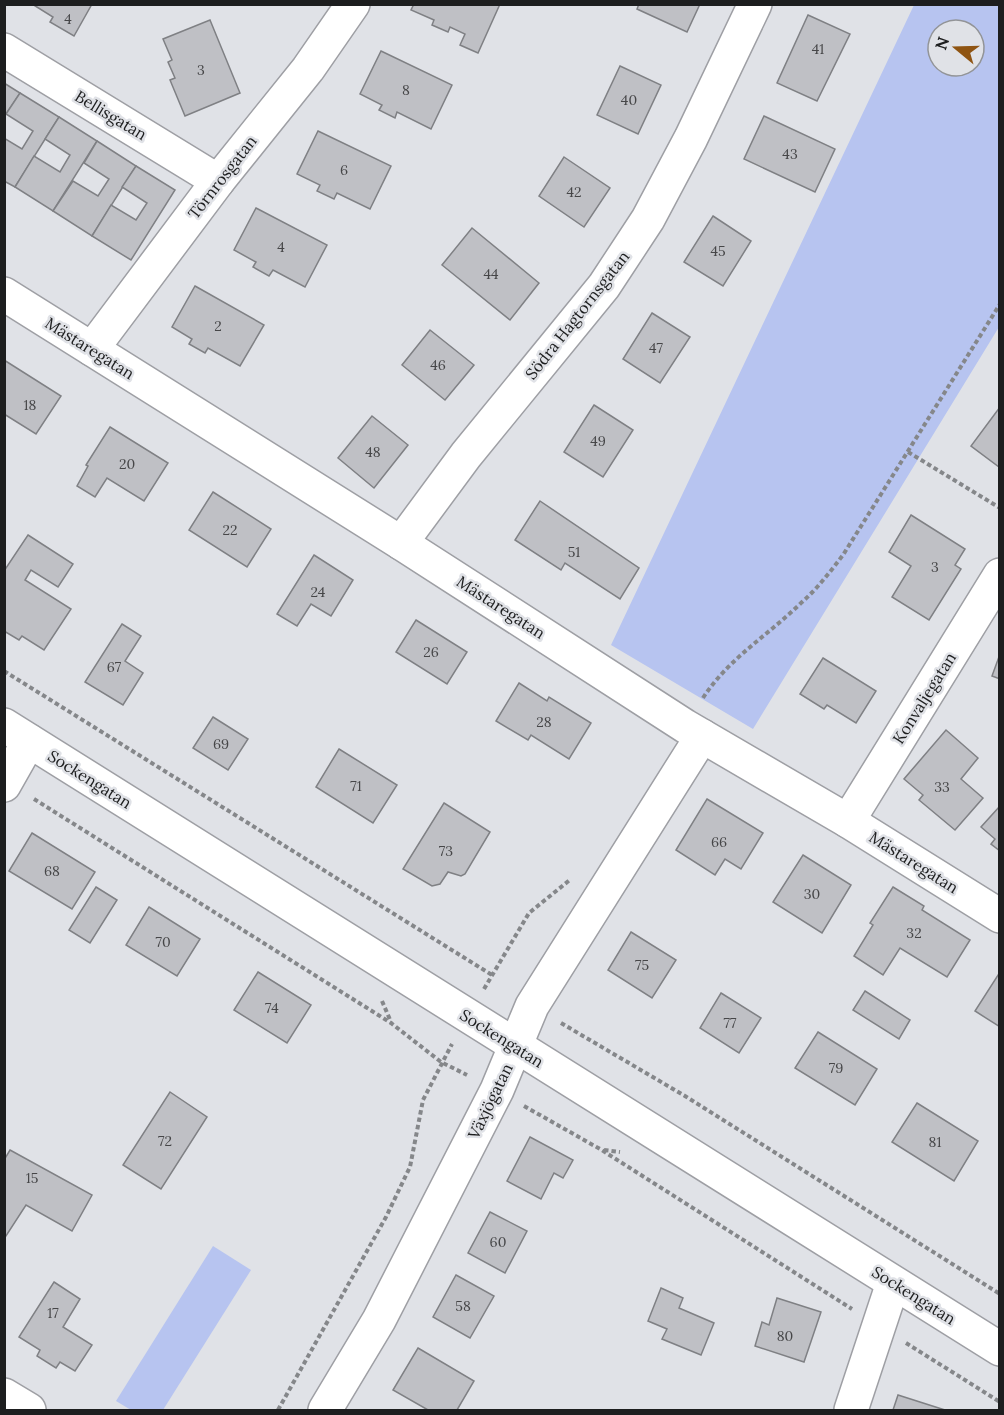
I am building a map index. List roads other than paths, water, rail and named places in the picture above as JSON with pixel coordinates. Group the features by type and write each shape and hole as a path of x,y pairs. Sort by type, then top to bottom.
{"street":[{"name":"Törnrosgatan","path":"92,350 218,181 308,69 353,4"},
{"name":"Södra Hagtornsgatan","path":"401,543 466,455 616,267 648,219 686,148 755,4"},
{"name":"Bellisgatan","path":"4,50 218,181"},
{"name":"Mästaregatan","path":"4,294 401,543 693,731 848,821 999,916"},
{"name":"Konvaljegatan","path":"848,821 999,575"},
{"name":"Växjögatan","path":"325,1410 379,1320 497,1090 532,1006 693,731"},
{"name":"Sockengatan","path":"17,733 999,1349"},
{"path":"5,783 17,733"},
{"path":"851,1410 893,1283"},
{"path":"4,1395 29,1410"}]}
